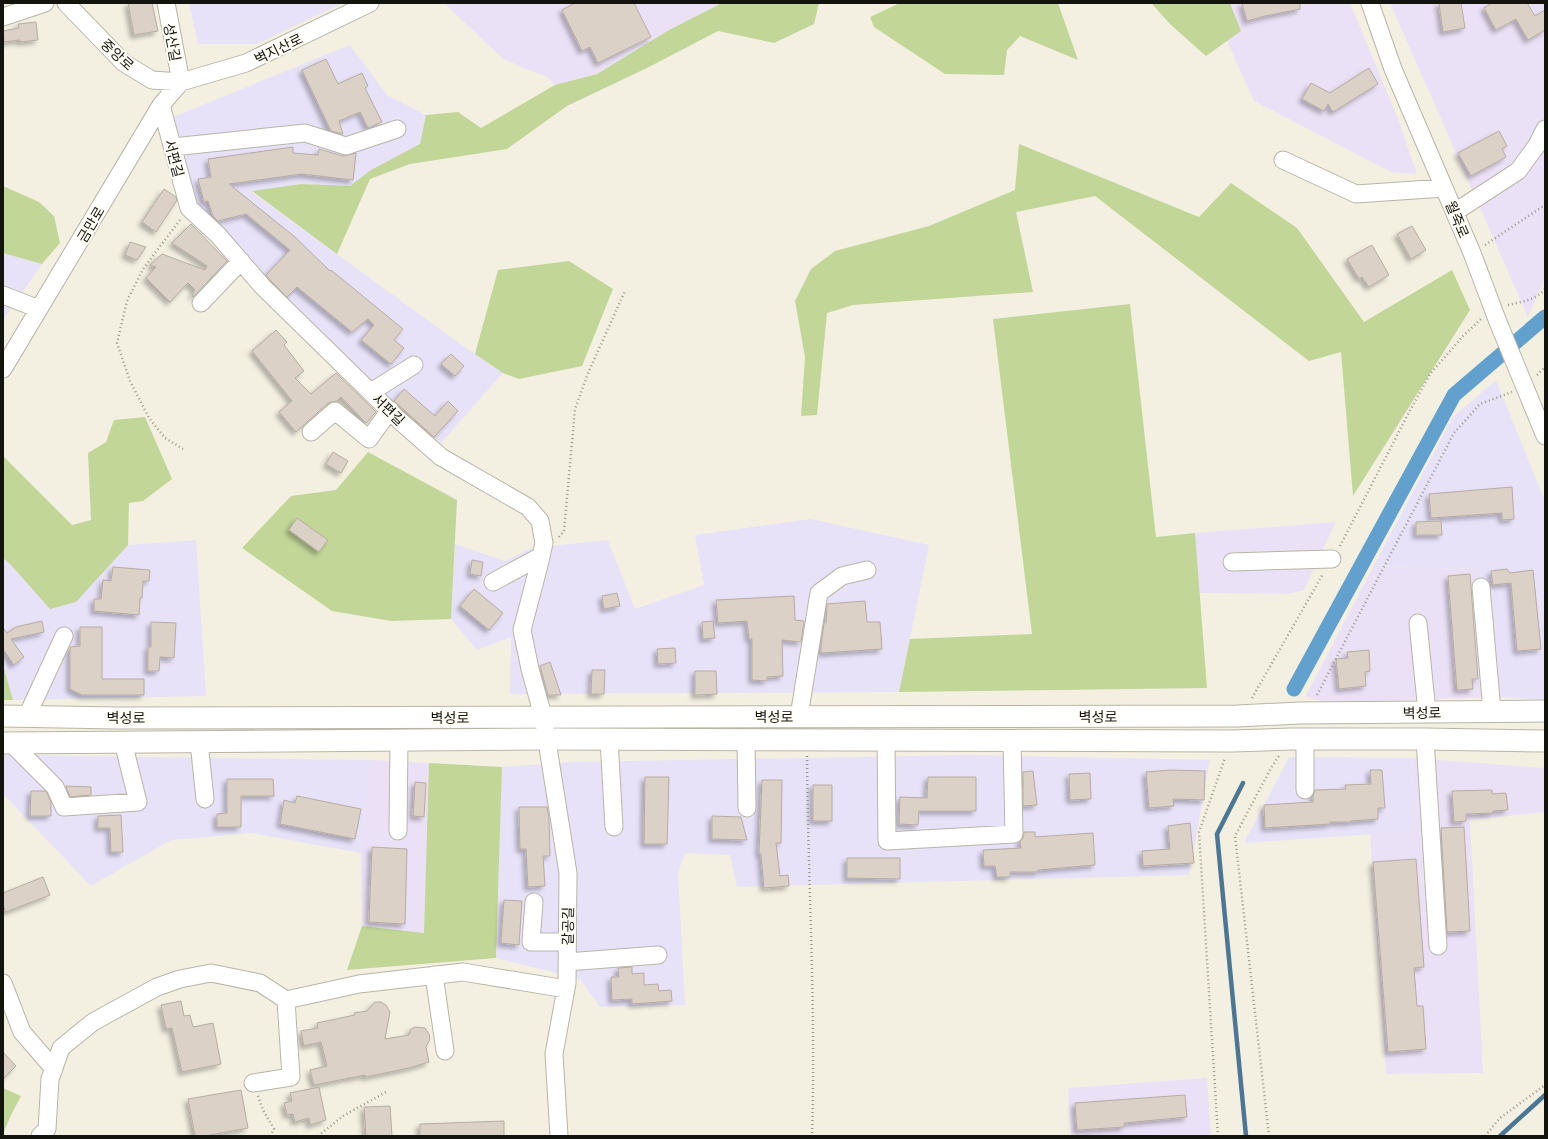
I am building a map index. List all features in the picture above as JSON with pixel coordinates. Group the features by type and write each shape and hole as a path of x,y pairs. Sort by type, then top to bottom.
{"main road":[{"name":"벽성로","path":"3,716 117,718 543,716 1242,716 1307,713 1545,711"},
{"name":"벽성로","path":"7,743 547,739 1232,741 1298,739 1425,739 1542,742"}],"street":[{"path":"5,14 45,3"},
{"name":"중앙로","path":"66,3 124,63 152,80 181,82"},
{"name":"성산길","path":"166,3 181,82"},
{"name":"벽지산로","path":"181,82 246,63 370,3"},
{"name":"월죽로","path":"1370,3 1394,69 1455,212 1522,380 1543,427"},
{"name":"금만로","path":"3,369 161,105 181,82"},
{"name":"서편길","path":"161,105 189,208 218,235 263,287 371,392 441,457 528,507 540,521 544,543 522,630 530,669 543,716"},
{"path":"173,147 305,133 346,146 397,129"},
{"path":"1455,212 1518,171 1537,145 1545,129"},
{"path":"1283,160 1356,194 1444,188"},
{"path":"200,303 241,261"},
{"path":"3,295 39,309"},
{"path":"371,392 414,365"},
{"path":"311,432 335,411 369,439 390,410"},
{"path":"493,582 541,556"},
{"path":"1232,562 1332,559"},
{"path":"799,716 819,593 842,576 867,570"},
{"path":"1481,587 1492,711"},
{"path":"1418,623 1427,712"},
{"path":"27,716 64,636"},
{"name":"갈공길","path":"543,716 568,873 566,989 554,1054 559,1136"},
{"path":"609,739 614,827"},
{"path":"1298,739 1305,790"},
{"path":"1425,739 1438,946"},
{"path":"398,831 399,740"},
{"path":"746,740 747,808"},
{"path":"886,740 887,841 1014,834 1012,740"},
{"path":"7,743 55,787 64,807 138,802 123,742"},
{"path":"199,742 205,799"},
{"path":"534,902 531,942 567,942"},
{"path":"567,962 658,955"},
{"path":"40,1136 47,1129 50,1079 62,1048 93,1022 157,987 180,979 211,973 217,974 260,983 286,1000 359,984 463,972 566,989"},
{"path":"434,975 445,1051"},
{"path":"3,983 22,1032 54,1069"},
{"path":"253,1083 292,1077 286,1000"}],"path":[{"path":"1472,253 1545,205"},
{"path":"183,449 165,438 149,418 130,381 117,343 127,301 143,269 189,208"},
{"path":"1242,716 1332,559 1430,374 1464,335 1496,315 1540,295 1545,289"},
{"path":"541,556 564,531 575,410 589,371 625,291"},
{"path":"1307,713 1454,433 1480,404 1545,367"},
{"path":"1269,1136 1235,836 1270,768 1298,739"},
{"path":"807,740 808,831 812,946 812,1136"},
{"path":"1218,1136 1199,832 1232,741"},
{"path":"253,1083 263,1110 274,1129 270,1136"},
{"path":"1485,1136 1500,1118 1545,1085"},
{"path":"318,1136 343,1116 388,1091"}],"shaded area":[{"path":"189,3 343,3 257,44 198,44"},
{"path":"448,3 719,3 718,5 669,30 597,74 555,85 547,77 502,58 446,5"},
{"path":"1230,3 1350,3 1399,121 1417,174 1391,172 1254,101 1227,41 1241,31"},
{"path":"1390,3 1545,3 1545,277 1528,317"},
{"path":"350,45 387,95 426,115 420,144 350,186 301,184 252,192 456,341 503,373 441,443 368,380 301,315 198,209 173,117"},
{"path":"3,253 42,264 3,320"},
{"path":"1496,380 1545,501 1545,700 1497,697 1480,569 1373,567 1453,417"},
{"path":"811,519 929,545 899,692 510,694 511,637 477,650 451,619 455,544 505,561 532,548 608,540 635,609 704,585 695,535"},
{"path":"1336,522 1304,590 1287,594 1199,593 1195,533"},
{"path":"196,540 206,696 13,700 3,665 3,558 11,565 76,601 128,545"},
{"path":"1373,567 1480,569 1497,697 1328,703 1305,697"},
{"path":"3,755 371,760 361,853 251,833 171,840 91,886 3,794"},
{"path":"968,755 1210,760 1189,875 737,887 730,855 685,853 678,873 685,1005 600,1007 580,979 496,958 502,767 572,762"},
{"path":"1289,757 1411,758 1416,831 1244,843"},
{"path":"1411,758 1545,768 1545,812 1470,820 1483,1073 1386,1074 1370,834 1416,831"},
{"path":"371,760 429,763 424,933 362,926 361,853"},
{"path":"1207,1078 1211,1136 1071,1136 1068,1088"}],"green space":[{"path":"719,3 819,3 814,24 774,43 718,31 649,67 567,106 507,149 410,164 370,179 337,254 252,191 301,184 350,186 371,170 420,144 426,115 458,112 481,128 555,85 597,74 669,30 718,5"},
{"path":"900,3 1058,3 1078,60 1020,36 1007,50 1004,75 945,74 874,27 870,17"},
{"path":"1151,3 1230,3 1241,31 1206,56 1171,25"},
{"path":"1019,144 1199,217 1231,183 1297,228 1364,322 1452,270 1470,310 1353,496 1341,352 1309,361 1095,196 1016,212 1033,292 853,305 827,313 817,415 801,416 805,357 795,301 811,269 835,251 929,226 1015,190"},
{"path":"3,186 39,202 54,216 60,243 42,264 3,253"},
{"path":"569,261 613,289 582,366 519,379 503,373 475,354 498,270"},
{"path":"1130,304 1156,537 1195,533 1207,688 899,692 910,639 1032,634 993,319"},
{"path":"145,417 172,479 143,501 129,503 128,545 76,602 50,609 3,558 3,456 72,525 91,520 88,453 106,442 114,420"},
{"path":"368,452 457,500 451,619 391,621 332,611 242,548 291,496 336,490"},
{"path":"3,665 13,700 3,700"},
{"path":"429,763 502,767 496,958 347,970 362,926 424,933"},
{"path":"3,1088 21,1096 3,1134"}],"building":[{"path":"128,3 152,3 158,31 134,35"},
{"path":"575,3 634,3 651,37 598,63 590,47 582,51 562,10"},
{"path":"1242,3 1300,3 1300,9 1247,21"},
{"path":"1439,3 1461,3 1465,28 1443,32"},
{"path":"1492,3 1527,3 1535,16 1545,10 1545,30 1528,40 1516,19 1496,30 1484,8"},
{"path":"36,22 38,40 4,42 3,31 19,28 18,24"},
{"path":"326,59 338,84 362,73 368,86 365,88 382,122 368,128 360,112 339,121 343,134 331,131 302,70"},
{"path":"1369,68 1378,84 1333,112 1328,104 1324,111 1302,99 1311,83 1330,93"},
{"path":"1499,131 1507,146 1502,149 1506,157 1471,176 1458,153"},
{"path":"293,147 293,153 318,155 319,149 343,156 356,153 353,180 302,174 229,184 295,237 330,271 331,270 403,329 394,340 404,348 391,364 361,340 374,325 368,319 352,332 297,287 287,297 270,280 266,275 290,250 246,214 218,221 213,216 208,201 204,202 198,179 211,177 208,159"},
{"path":"164,189 176,197 177,200 156,232 142,222"},
{"path":"191,224 227,261 193,297 192,296 195,290 188,283 170,302 146,278 156,267 150,265 162,254 205,270 207,266 172,243"},
{"path":"1412,226 1426,250 1411,259 1397,234"},
{"path":"130,242 146,247 137,260 125,255"},
{"path":"1372,245 1389,275 1369,287 1362,277 1359,279 1347,259"},
{"path":"276,330 287,342 284,345 304,371 295,378 311,394 336,373 376,412 366,423 341,397 337,401 328,403 296,432 279,412 292,401 252,351"},
{"path":"451,354 464,366 455,376 441,364"},
{"path":"404,389 435,416 448,401 458,411 434,437 394,401"},
{"path":"333,452 348,461 341,473 326,464"},
{"path":"1512,487 1514,519 1502,520 1502,513 1431,518 1429,494"},
{"path":"297,518 328,540 319,552 289,530"},
{"path":"1441,521 1442,535 1416,535 1416,522"},
{"path":"472,560 483,562 481,576 470,574"},
{"path":"113,567 150,570 149,581 143,581 139,615 94,611 94,599 101,599 103,580 111,581"},
{"path":"1507,569 1510,573 1533,570 1541,649 1517,651 1511,583 1493,585 1491,571"},
{"path":"1470,574 1478,679 1472,679 1473,689 1457,690 1448,576"},
{"path":"474,589 503,613 489,630 460,606"},
{"path":"617,593 620,606 604,609 602,596"},
{"path":"794,596 795,620 804,621 801,642 782,640 783,676 767,677 767,681 752,680 752,639 749,639 747,621 718,623 716,600"},
{"path":"865,601 867,622 880,622 882,649 821,653 824,623 826,623 827,604"},
{"path":"42,621 44,632 11,639 24,657 14,665 3,649 3,628 7,633 16,627"},
{"path":"713,621 715,638 703,639 702,622"},
{"path":"151,622 176,623 174,658 160,657 159,671 148,671 148,647 151,647"},
{"path":"80,627 102,627 102,679 144,679 144,695 82,695 70,689 70,647 80,646"},
{"path":"675,648 676,663 658,664 657,649"},
{"path":"1369,650 1370,671 1365,672 1366,686 1339,689 1336,659 1348,658 1347,652"},
{"path":"550,662 561,695 548,695 540,666"},
{"path":"592,670 605,670 604,694 591,694"},
{"path":"695,671 716,671 717,694 695,695"},
{"path":"1171,770 1205,771 1204,800 1173,799 1174,806 1149,808 1146,772"},
{"path":"1370,770 1382,770 1385,808 1378,808 1378,819 1265,828 1264,805 1313,802 1315,790 1346,789 1345,785 1371,784"},
{"path":"1033,771 1037,805 1023,806 1023,772"},
{"path":"1090,773 1091,799 1070,800 1069,774"},
{"path":"645,777 669,777 667,844 644,844"},
{"path":"928,777 976,777 976,811 919,811 918,825 899,824 900,797 927,798"},
{"path":"227,779 273,779 274,796 241,796 241,827 217,827 217,814 227,813"},
{"path":"762,780 782,780 781,843 776,843 780,876 788,875 789,886 764,888 761,854 759,854"},
{"path":"415,782 426,783 424,817 413,816"},
{"path":"813,785 832,785 832,821 813,821"},
{"path":"66,786 91,787 91,795 70,797"},
{"path":"1492,790 1492,794 1506,793 1508,810 1493,811 1493,813 1466,814 1466,821 1454,822 1452,791"},
{"path":"31,791 45,791 47,793 51,802 51,816 30,816"},
{"path":"297,796 361,809 355,839 280,824 284,800 295,803"},
{"path":"519,807 547,807 549,819 550,856 543,856 545,886 528,887 526,849 520,849"},
{"path":"121,815 123,852 111,852 110,828 98,828 98,816"},
{"path":"712,816 741,817 747,840 712,839"},
{"path":"1190,823 1194,863 1143,866 1142,851 1170,849 1168,826"},
{"path":"1464,827 1470,931 1447,932 1441,828"},
{"path":"1024,832 1035,832 1035,837 1093,833 1095,865 1038,870 1038,872 1010,872 1010,877 997,877 995,866 984,866 983,850 1021,848 1020,841 1023,838"},
{"path":"372,847 407,849 405,924 369,922"},
{"path":"847,858 900,858 900,879 847,878"},
{"path":"1416,859 1424,967 1414,968 1417,1006 1423,1006 1426,1049 1388,1052 1373,862"},
{"path":"43,877 50,895 6,912 3,905 3,893"},
{"path":"504,900 522,901 519,945 501,943"},
{"path":"632,967 632,974 644,973 644,985 658,984 659,991 671,990 672,1001 632,1004 632,999 612,1000 611,977 619,977 618,968"},
{"path":"181,1001 184,1016 190,1015 193,1027 213,1023 221,1064 182,1072 172,1028 166,1029 161,1005"},
{"path":"375,1002 381,1002 386,1005 390,1012 385,1039 409,1035 411,1029 415,1027 425,1028 430,1039 426,1047 429,1062 409,1068 366,1077 365,1075 314,1085 310,1070 327,1066 321,1042 304,1046 301,1031 318,1028 317,1023 367,1011"},
{"path":"3,1052 16,1066 3,1079"},
{"path":"319,1087 326,1120 310,1125 309,1118 295,1122 293,1114 287,1115 284,1103 292,1101 290,1093"},
{"path":"241,1090 248,1128 205,1136 195,1136 188,1099"},
{"path":"1185,1095 1187,1117 1124,1123 1124,1127 1077,1130 1075,1103"},
{"path":"390,1106 392,1136 366,1136 364,1107"},
{"path":"504,1121 504,1136 420,1136 420,1124"}],"waterway":[{"path":"1294,689 1454,395 1545,317"},
{"path":"1243,783 1217,834 1246,1136"},
{"path":"1500,1136 1545,1095"}]}
